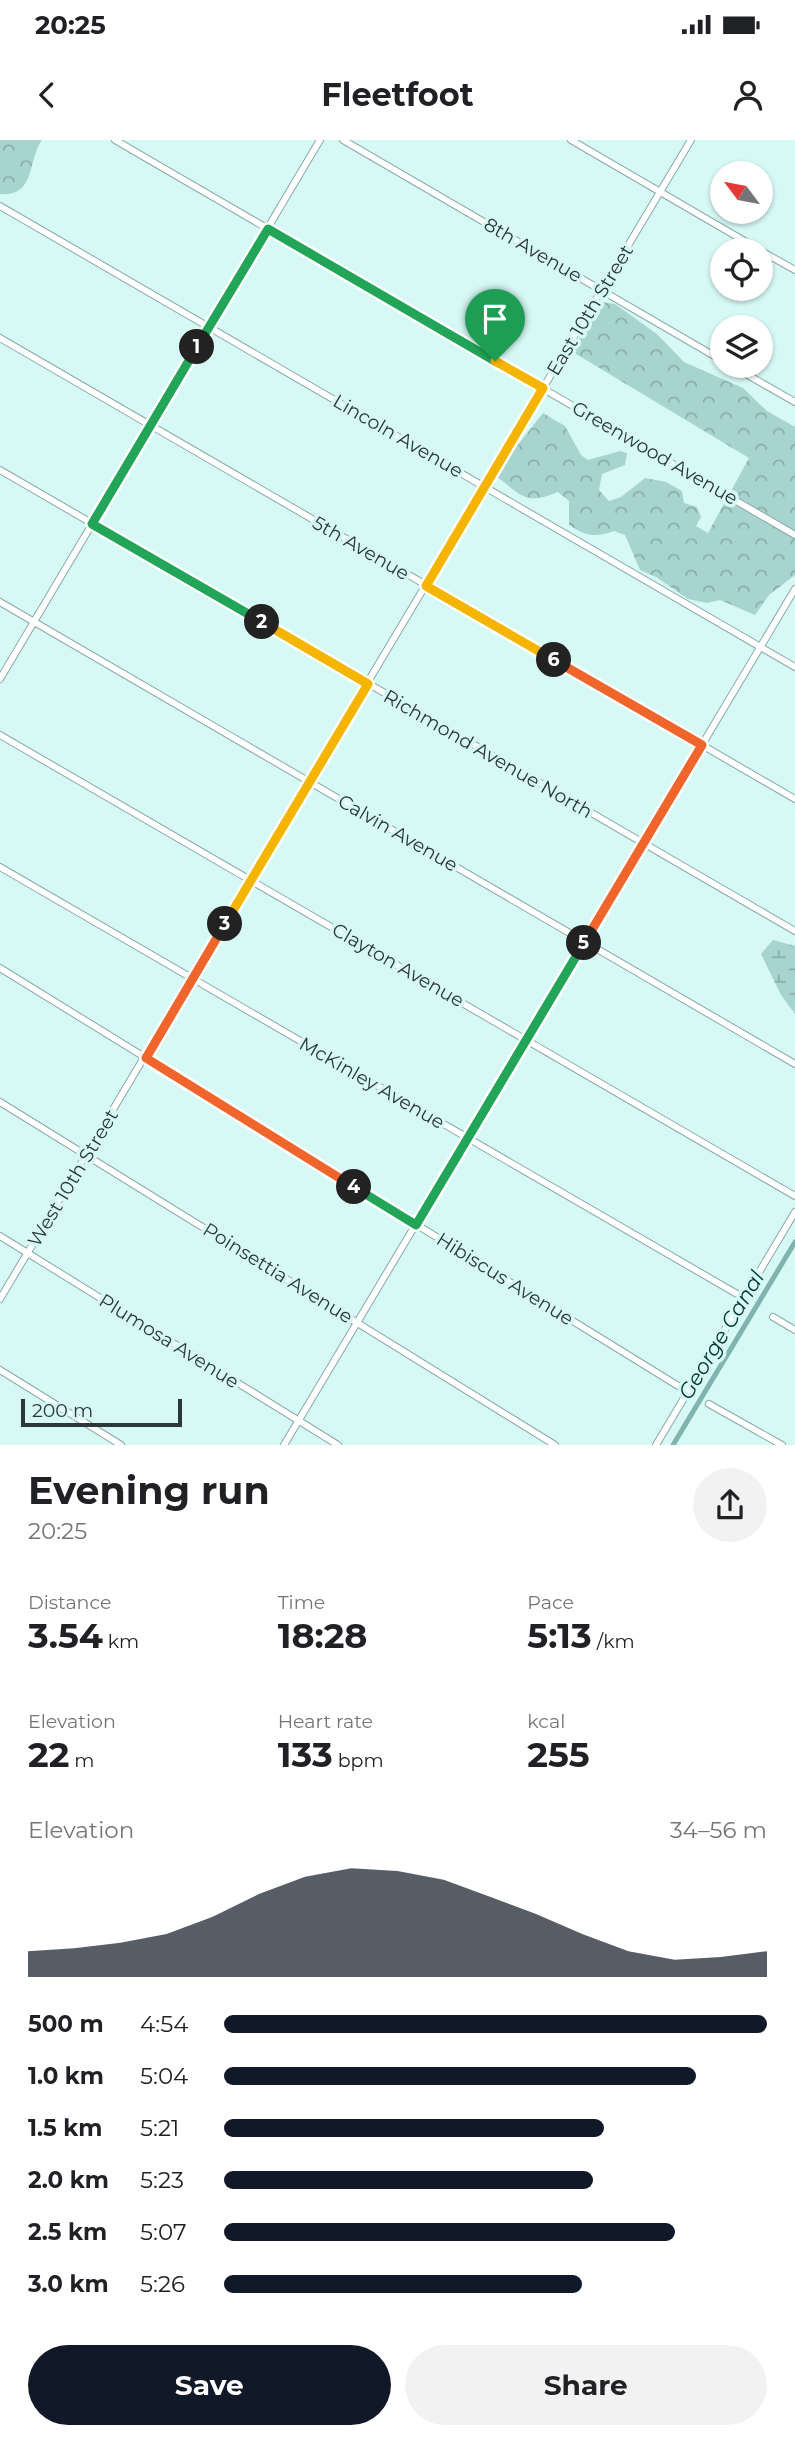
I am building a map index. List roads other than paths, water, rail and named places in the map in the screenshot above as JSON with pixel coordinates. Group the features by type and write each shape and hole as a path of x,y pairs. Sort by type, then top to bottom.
{"street":[{"name":"Greenwood Avenue","path":"115,140 795,535"},
{"path":"0,679 320,140"},
{"name":"8th Avenue","path":"343,140 710,353"},
{"path":"570,140 739,238"},
{"name":"East 10th Street","path":"146,1058 691,140"},
{"name":"Lincoln Avenue","path":"0,206 795,667"},
{"path":"773,258 795,270"},
{"name":"5th Avenue","path":"0,338 795,799"},
{"path":"753,378 795,402"},
{"name":"Richmond Avenue North","path":"0,470 795,932"},
{"path":"284,1445 795,589"},
{"name":"Calvin Avenue","path":"0,602 795,1064"},
{"name":"Clayton Avenue","path":"0,735 795,1196"},
{"name":"McKinley Avenue","path":"0,867 744,1298"},
{"name":"Hibiscus Avenue","path":"0,968 688,1392"},
{"name":"West 10th Street","path":"0,1299 146,1058"},
{"name":"Poinsettia Avenue","path":"0,1102 555,1445"},
{"path":"656,1445 795,1212"},
{"name":"Plumosa Avenue","path":"0,1236 338,1445"},
{"path":"773,1317 795,1330"},
{"path":"0,1370 121,1445"},
{"path":"709,1405 782,1445"}],"waterway":[{"name":"George Canal","path":"673,1445 795,1242"}]}
